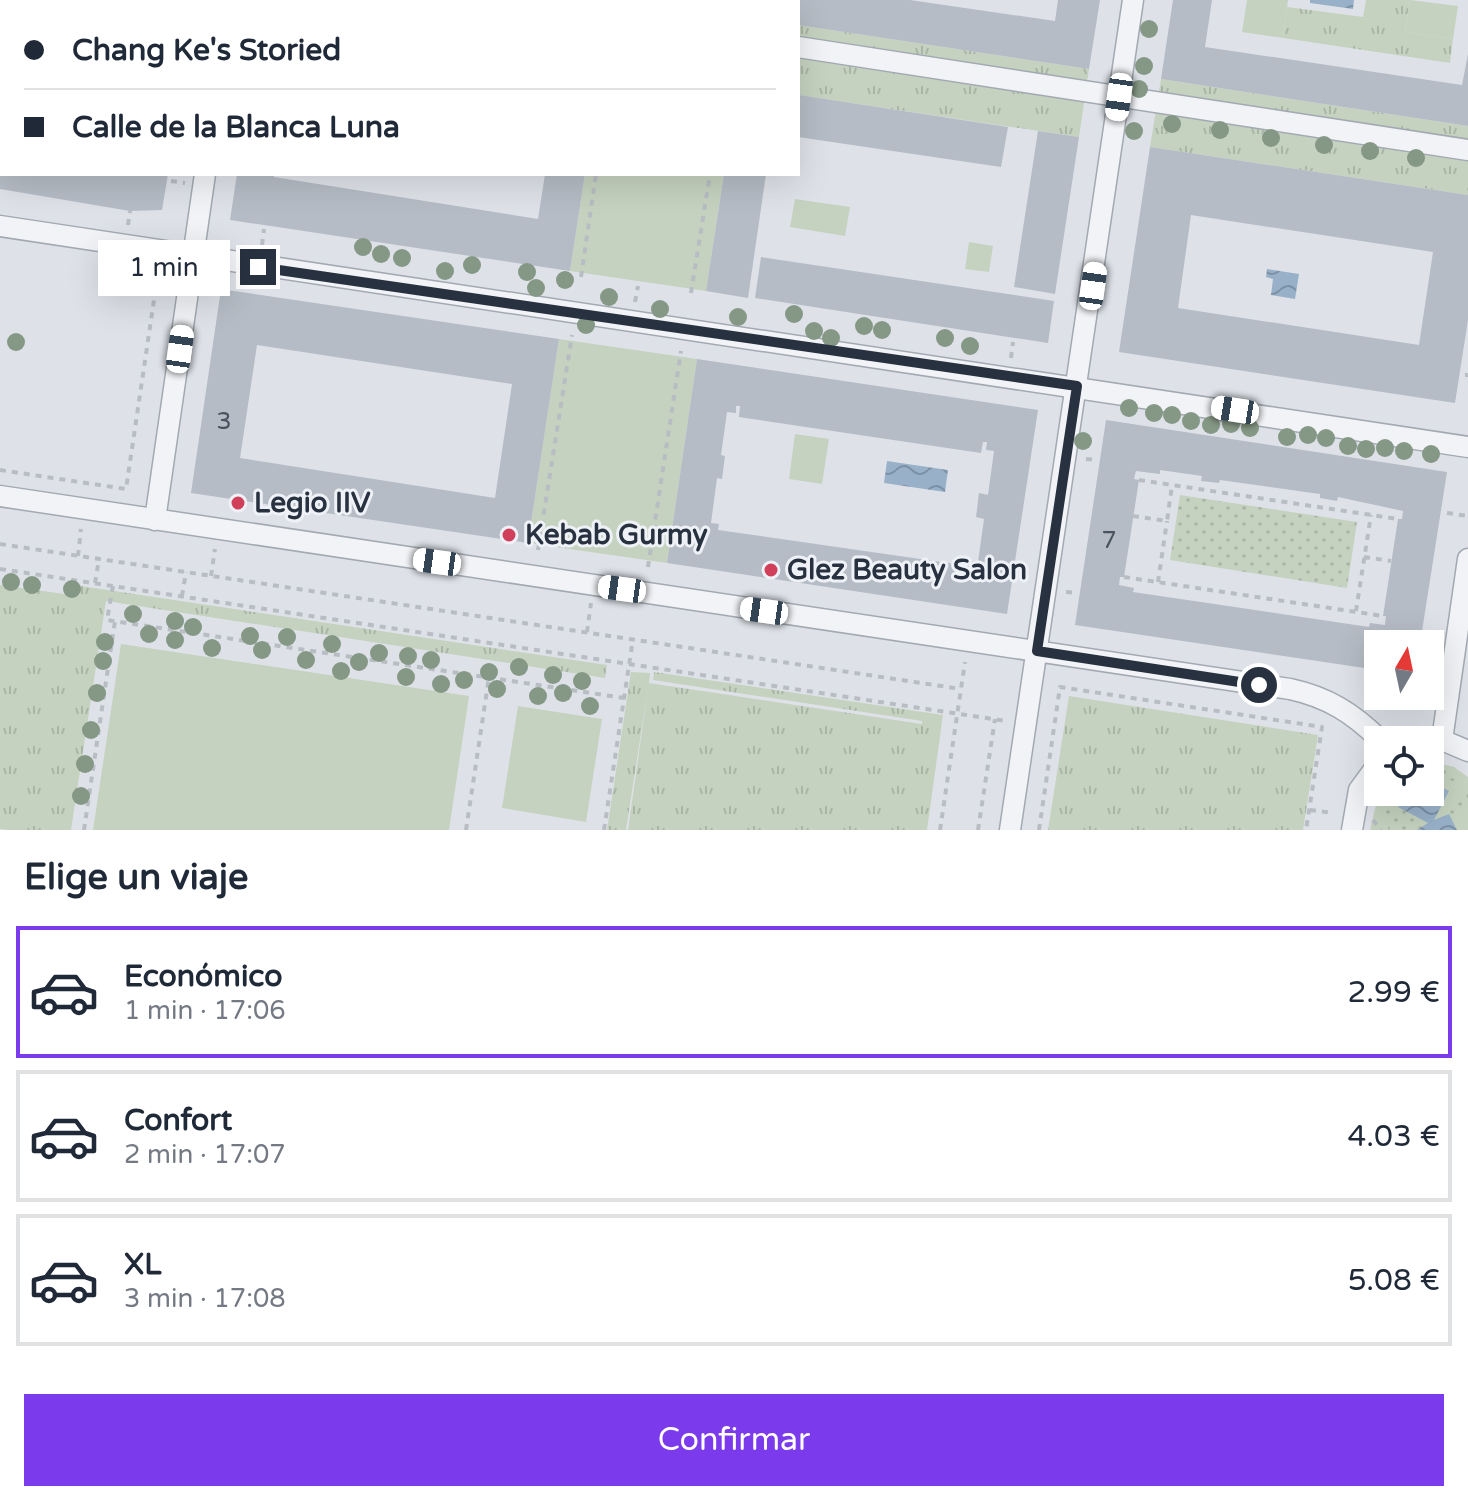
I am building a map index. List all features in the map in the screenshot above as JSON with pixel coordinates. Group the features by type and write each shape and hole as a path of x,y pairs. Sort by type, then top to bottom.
{"street":[{"path":"1010,830 1133,0"},
{"path":"800,47 1468,150"},
{"path":"155,520 205,176"},
{"path":"0,226 1468,447"},
{"path":"0,496 1321,696 1343,708 1364,726"},
{"path":"1439,726 1468,559"},
{"path":"1444,744 1468,751"},
{"path":"1352,830 1359,790 1364,783"}],"path":[{"path":"581,277 596,176"},
{"path":"691,293 710,176"},
{"path":"0,470 126,489 158,273 146,271"},
{"path":"538,550 572,335"},
{"path":"648,567 681,351"},
{"path":"1139,480 1398,519"},
{"path":"1158,582 1172,485"},
{"path":"1447,513 1468,516"},
{"path":"1356,612 1371,515"},
{"path":"1133,516 1167,521"},
{"path":"0,544 961,689"},
{"path":"1364,557 1391,561"},
{"path":"95,583 99,559"},
{"path":"0,569 1054,728"},
{"path":"182,596 186,572"},
{"path":"1124,577 1383,616"},
{"path":"113,586 107,620 624,698"},
{"path":"84,830 115,621"},
{"path":"604,830 633,639"},
{"path":"940,830 968,641"},
{"path":"466,830 489,677"},
{"path":"1039,830 1060,687 1322,727 1306,830"},
{"path":"978,830 995,719"}],"green space":[{"path":"1247,0 1288,0 1283,38 1242,32"},
{"path":"1366,0 1410,0 1405,32 1453,39 1450,63 1283,38 1287,7 1363,17"},
{"path":"1410,0 1458,6 1453,39 1405,32"},
{"path":"800,25 1089,69 1079,137 800,95"},
{"path":"1161,79 1468,126 1468,195 1150,147"},
{"path":"585,176 724,176 706,291 570,271"},
{"path":"795,199 850,207 845,236 790,227"},
{"path":"969,242 993,246 989,272 965,269"},
{"path":"559,339 697,359 667,563 528,543"},
{"path":"795,434 829,439 822,484 789,479"},
{"path":"1180,495 1357,522 1347,588 1170,560"},
{"path":"0,585 79,596 81,586 607,665 605,678 106,601 71,830 0,829"},
{"path":"121,644 469,696 449,830 93,830"},
{"path":"631,672 650,673 649,683 922,724 922,721 653,680 654,672 943,715 927,830 628,830 648,688 626,830 607,830"},
{"path":"1069,696 1318,735 1303,830 1048,830"},
{"path":"518,706 602,719 586,822 502,808"},
{"path":"1444,764 1454,767 1468,777 1468,830 1370,830 1376,806 1444,806"},
{"path":"1444,769 1468,784 1468,806 1458,810 1454,824 1448,814 1433,821 1441,806 1453,809 1463,792 1462,787 1451,780 1444,782"},
{"path":"1379,806 1399,806 1429,823 1417,830 1388,830 1390,818"}],"water":[{"path":"1310,0 1354,0 1353,9 1310,3"},
{"path":"1267,269 1299,274 1295,299 1271,295 1273,279 1266,277"},
{"path":"887,461 948,470 945,492 884,483"},
{"path":"1441,806 1434,820 1449,814 1457,830 1417,830 1428,823 1398,807"}],"building":[{"path":"800,0 910,0 1055,21 1058,0 1100,0 1089,69 800,25"},
{"path":"1173,0 1212,0 1205,47 1462,85 1468,54 1468,126 1161,79"},
{"path":"800,95 1008,127 1001,167 800,137"},
{"path":"1038,131 1079,137 1055,294 1014,287"},
{"path":"1150,147 1468,195 1468,320 1455,403 1119,352","holes":["1191,215 1433,252 1419,345 1178,308"]},
{"path":"0,176 168,176 162,210 130,211 0,189"},
{"path":"237,176 274,176 538,219 545,176 585,176 570,271 230,220"},
{"path":"724,176 766,176 748,298 706,291"},
{"path":"761,257 1054,301 1048,343 755,298"},
{"path":"221,289 559,339 528,543 191,493","holes":["257,345 512,384 495,498 240,458"]},
{"path":"697,359 1038,410 1007,614 667,563","holes":["736,406 740,406 739,417 981,453 983,442 987,442 986,450 994,451 988,495 979,493 976,517 984,519 978,562 970,561 969,566 718,530 719,524 711,523 717,478 722,479 725,456 721,455 727,412 736,413"]},
{"path":"1106,420 1447,472 1422,630 1364,630 1364,668 1075,625","holes":["1160,470 1202,476 1201,481 1219,483 1220,480 1320,494 1320,498 1337,501 1338,497 1403,511 1402,519 1398,519 1383,616 1386,616 1385,625 1370,623 1369,627 1133,592 1134,588 1119,585 1120,577 1124,577 1139,480 1134,479 1136,471 1160,474"]}],"place":[{"name":"Legio IIV","path":"238,503"},
{"name":"Kebab Gurmy","path":"509,535"},
{"name":"Glez Beauty Salon","path":"771,570"}],"route":[{"path":"258,267 1077,386 1037,651 1259,685"}]}
